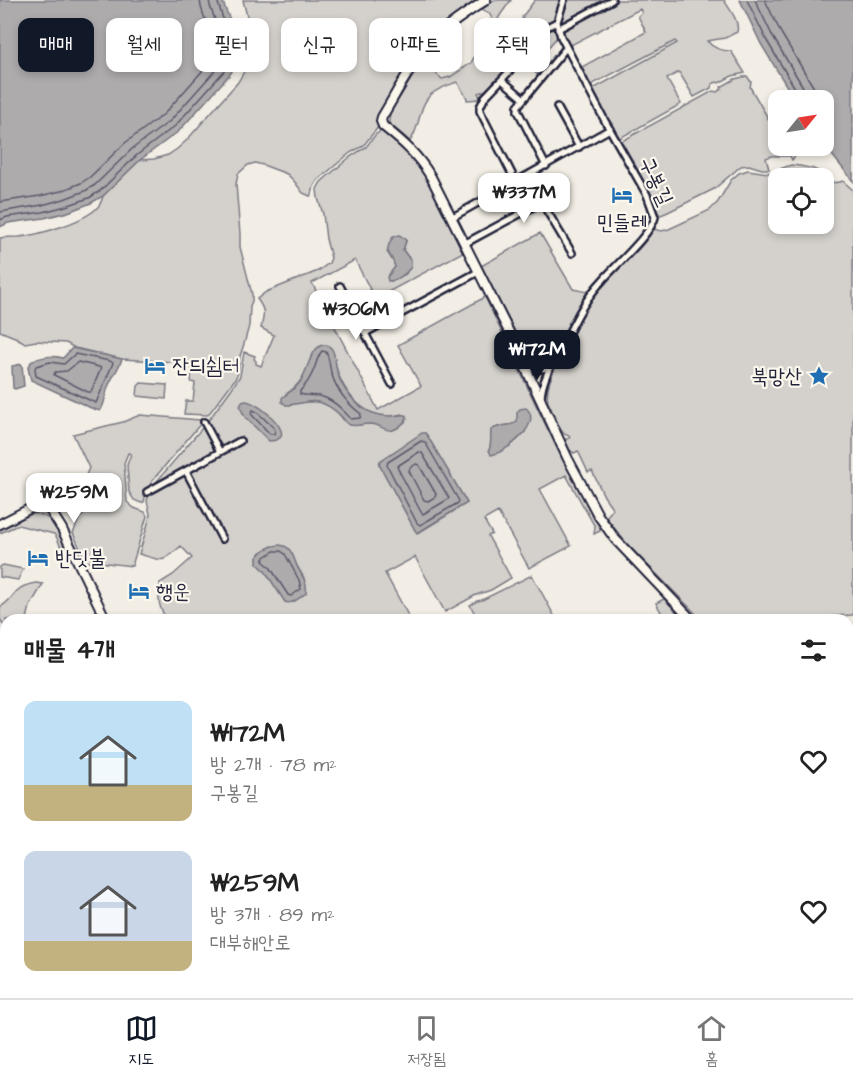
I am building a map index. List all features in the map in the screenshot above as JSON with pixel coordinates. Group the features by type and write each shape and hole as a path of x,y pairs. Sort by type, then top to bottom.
{"street":[{"path":"486,0 453,23 426,48 382,117 382,124 410,148 424,166 524,364 568,459 608,531 686,614"},
{"name":"구봉길","path":"541,401 542,389 551,366 585,300 650,229 654,221 654,213 647,195 566,48 558,29 557,22 564,0"},
{"path":"558,29 612,0"},
{"path":"516,182 480,105 487,94 524,56 539,31 557,22"},
{"path":"546,166 517,108 566,48"},
{"path":"502,80 523,98"},
{"path":"557,107 579,147"},
{"path":"451,218 610,129"},
{"path":"464,244 540,203 572,253"},
{"path":"365,333 478,272"},
{"path":"340,286 392,384"},
{"path":"524,364 534,369 551,366"},
{"path":"204,422 220,452"},
{"path":"147,492 240,441"},
{"path":"186,471 222,539"},
{"path":"0,524 33,507 50,510 62,529 103,614"}],"shaded area":[{"path":"243,0 479,0 453,18 369,18 369,72 403,72 378,116 379,126 363,146 350,153 318,180 310,196 303,193 287,174 263,165 255,163 248,165 238,174 236,184 240,247 252,294 249,326 235,379 208,415 184,414 186,401 193,401 195,383 191,382 192,363 122,359 75,348 66,343 36,341 25,343 0,331 0,238 38,234 82,218 97,208 103,196 140,160 168,155 186,141 238,82 244,72 269,72 269,18 247,18"},
{"path":"494,0 511,0 499,18 492,18 489,13 481,9"},
{"path":"535,0 562,0 555,19 550,22 550,18 522,17"},
{"path":"566,0 724,0 736,19 737,32 725,38 707,41 718,49 731,51 745,73 712,84 711,88 694,97 679,72 667,79 681,104 620,138 616,136 593,89 677,43 675,41 589,85 580,68 646,32 638,16 642,13 640,9 571,45 566,42 560,24"},
{"path":"550,28 555,29 558,36 550,45"},
{"path":"474,57 474,72 506,72 487,90 478,93 481,99 467,100 457,82 433,93 424,104 416,131 410,141 390,124 390,113 415,72 434,72 442,79 462,72 462,69 471,63"},
{"path":"747,76 751,82 750,87 768,118 768,156 772,156 766,158 769,168 741,166 714,189 661,215 657,213 620,143 713,91 717,92 735,79"},
{"path":"381,131 409,154 431,184 463,252 375,299 355,260 312,283 378,410 421,386 398,345 485,297 554,442 600,527 600,531 594,534 595,527 566,475 540,489 571,546 529,568 498,512 484,520 492,534 488,536 511,578 445,612 415,557 385,573 407,614 164,614 159,599 160,583 192,558 181,546 170,556 162,559 139,554 149,520 147,501 151,488 208,421 232,388 240,376 244,352 255,356 256,364 261,366 274,335 261,328 264,313 257,299 266,292 318,271 329,263 331,258 317,189 321,182 350,157 366,147","holes":["406,241 403,250 411,261 406,274 391,281 391,273 395,267 387,252","334,355 341,380 355,401 376,414 389,416 402,414 405,422 393,430 373,424 352,425 347,423 333,408 321,403 303,402 290,405 286,394 302,378 311,357","518,419 525,432 510,446 489,450 492,430 517,423","425,433 467,503 417,532 379,464","272,546 293,556 304,578 306,593 293,602 285,602 257,558 260,553"]},
{"path":"791,165 809,168 782,168"},
{"path":"748,170 768,173 768,234 834,234 834,183 843,181 853,190 853,614 696,614 626,543 606,517 613,509 592,471 588,472 578,451 574,453 570,450 566,439 570,438 561,430 548,402 549,386 559,360 557,359 586,304 599,286 653,229 662,231 669,229 710,210 718,202 731,180 739,173"},
{"path":"540,233 573,289 588,292 564,337 551,350 548,360 535,364 529,359 481,266"},
{"path":"141,383 167,385 166,399 137,396 138,386"},
{"path":"140,415 202,422 152,481 144,502 141,503 134,500 129,492 127,465 131,454 128,453 124,463 127,502 134,508 145,512 147,516 132,566 86,562 73,533 80,517 95,507 86,475 89,468 73,434 123,422"},
{"path":"31,514 39,514 51,521 68,555 65,556 54,534 18,525 0,533 0,530"},
{"path":"3,565 23,569 18,580 0,577 0,567"},
{"path":"532,575 553,614 475,614 470,605"},
{"path":"43,584 30,606 28,614 0,614 0,607 18,590 28,585"},
{"path":"664,599 680,614 662,614 656,603"}],"water":[{"path":"0,0 222,0 229,18 194,18 194,72 232,72 179,131 140,160 103,196 91,203 68,212 8,223 0,227"},
{"path":"740,0 853,0 853,181 833,156 834,90 789,90 761,44"},
{"path":"399,235 406,241 403,250 411,261 411,267 401,277 388,281 387,277 395,267 388,253 388,247 393,237"},
{"path":"322,345 328,345 333,350 339,377 355,402 377,414 406,415 407,418 403,423 393,430 374,424 350,425 334,410 322,403 286,405 282,402 282,398 294,389 303,377 312,356"},
{"path":"72,348 122,359 108,387 100,411 31,380 28,368 31,362 47,357 63,358"},
{"path":"21,364 24,386 15,389 13,388 12,366"},
{"path":"246,401 261,408 276,421 281,435 278,439 269,441 245,417 240,407 242,402"},
{"path":"526,408 530,414 527,429 505,449 491,455 489,450 491,430 517,422 517,412"},
{"path":"422,433 427,435 467,503 417,533 379,464 380,461"},
{"path":"286,546 291,552 306,585 306,593 291,602 285,602 265,571 257,563 257,558 264,551 269,547"}],"place":[{"name":"민들레","path":"622,195"},
{"name":"잔듸쉼터","path":"155,366"},
{"name":"북망산","path":"819,376"},
{"name":"반딧불","path":"38,558"},
{"name":"행운","path":"139,591"}]}
